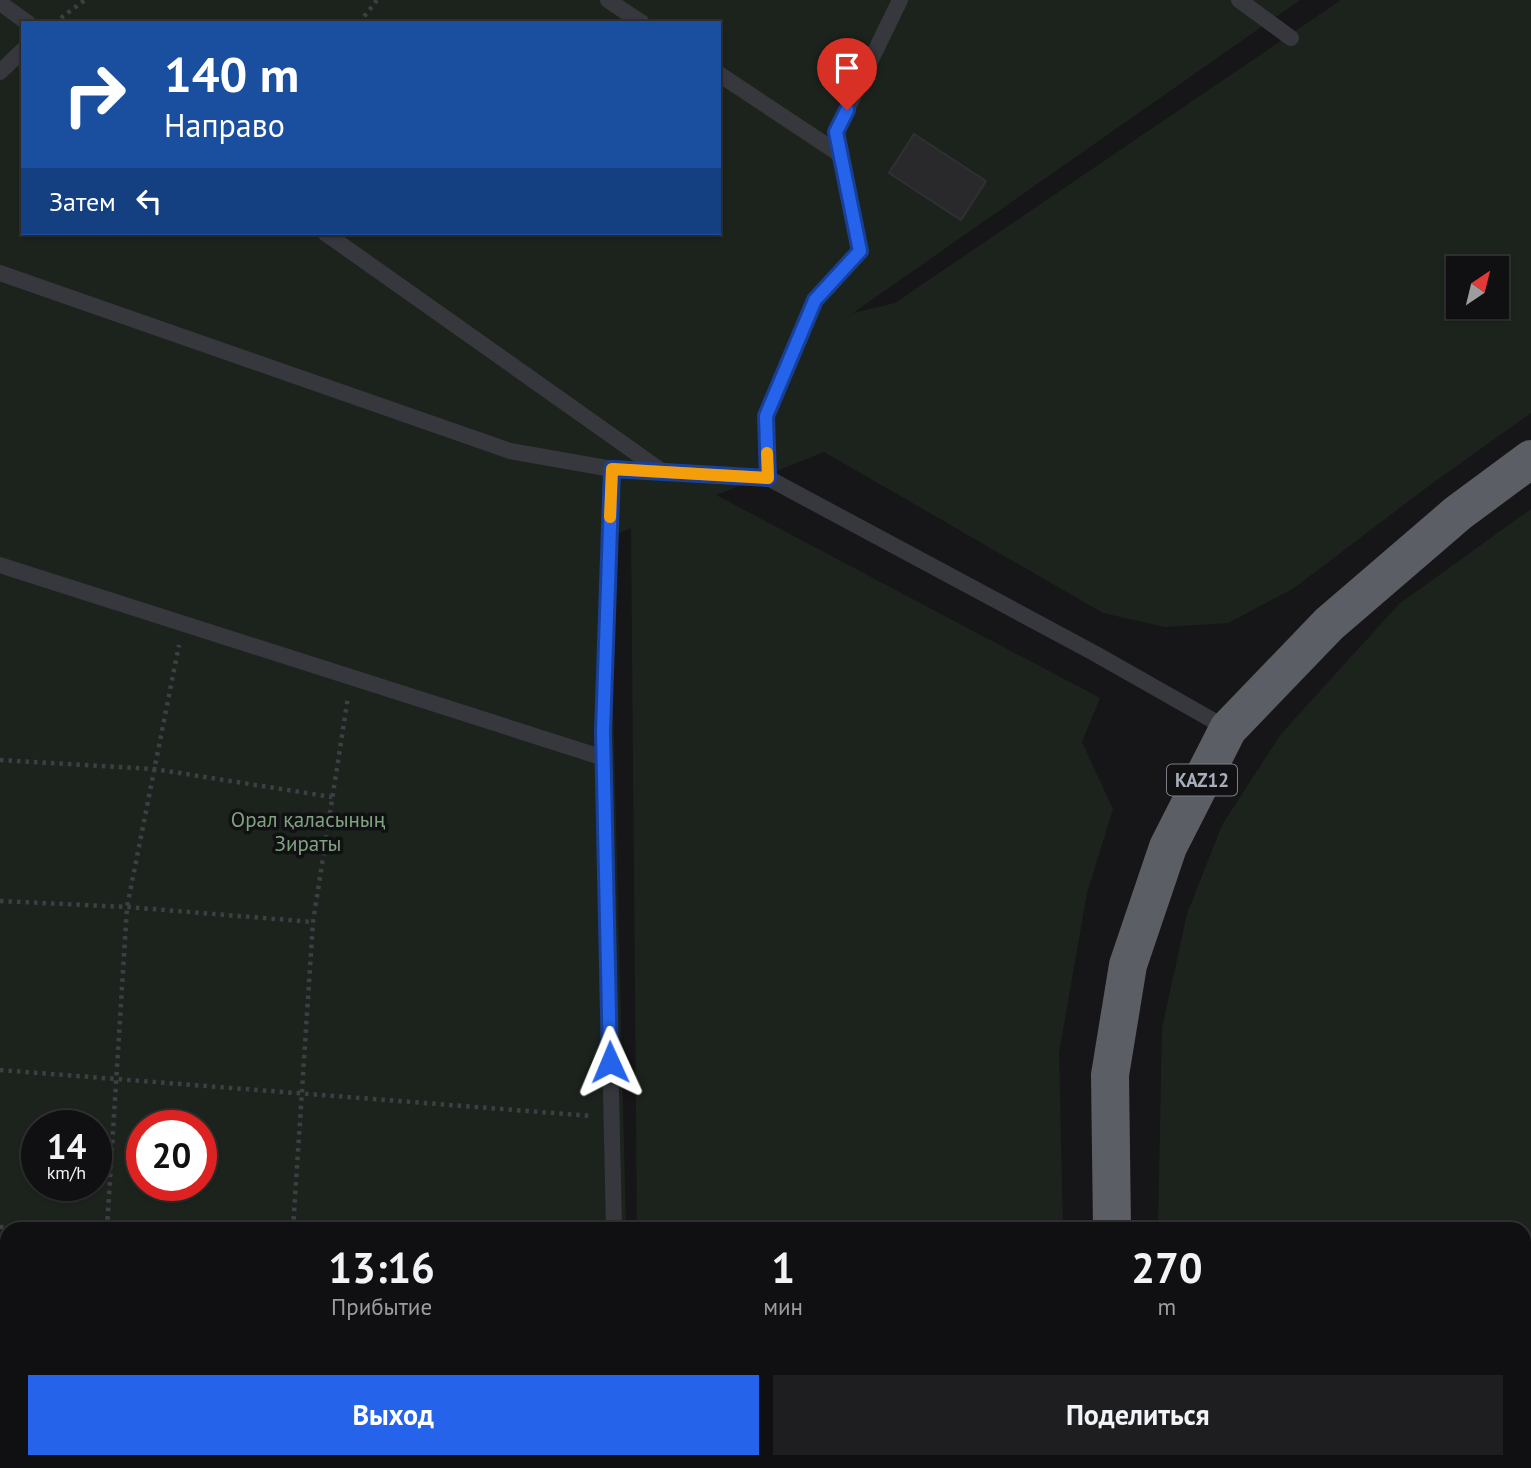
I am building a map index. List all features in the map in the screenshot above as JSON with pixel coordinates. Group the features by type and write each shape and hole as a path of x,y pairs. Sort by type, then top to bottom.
{"highway":[{"name":"KAZ12","path":"1112,1222 1110,1075 1128,965 1168,847 1228,729 1329,624 1458,513 1531,459"}],"lane":[{"path":"608,0 639,21"},
{"path":"768,478 766,416 815,300 860,251 836,132 900,0"},
{"path":"1239,0 1291,38"},
{"path":"0,3 25,21"},
{"path":"0,72 21,52"},
{"path":"721,75 841,155"},
{"path":"328,235 663,472"},
{"path":"0,273 510,451 612,469 768,478 1094,653 1228,729"},
{"path":"612,469 604,758 614,1222"},
{"path":"0,565 604,758"}],"path":[{"path":"57,21 85,0"},
{"path":"361,21 377,0"},
{"path":"107,1222 127,907 183,624"},
{"path":"293,1222 313,922 351,678"},
{"path":"0,760 154,769 332,797"},
{"path":"0,901 127,907 313,922"},
{"path":"0,1070 611,1117"}],"green space":[{"name":"Орал қаласының Зираты","path":"0,0 1300,0 853,313 895,303 1341,0 1531,0 1531,413 1294,588 1228,623 1165,627 1103,613 824,452 716,495 1100,698 1082,742 1113,809 1087,893 1059,1053 1063,1222 637,1222 631,528 609,537 626,1222 0,1222"},
{"path":"1531,509 1531,1222 1158,1222 1162,1028 1187,914 1222,825 1281,734 1399,604"}],"building":[{"path":"914,134 986,181 961,220 889,173"}],"slow traffic":[{"path":"610,517 612,469 768,478 767,453"}],"route":[{"path":"610,1062 603,731 612,469 768,478 766,416 815,300 860,251 836,132 847,110"}]}
